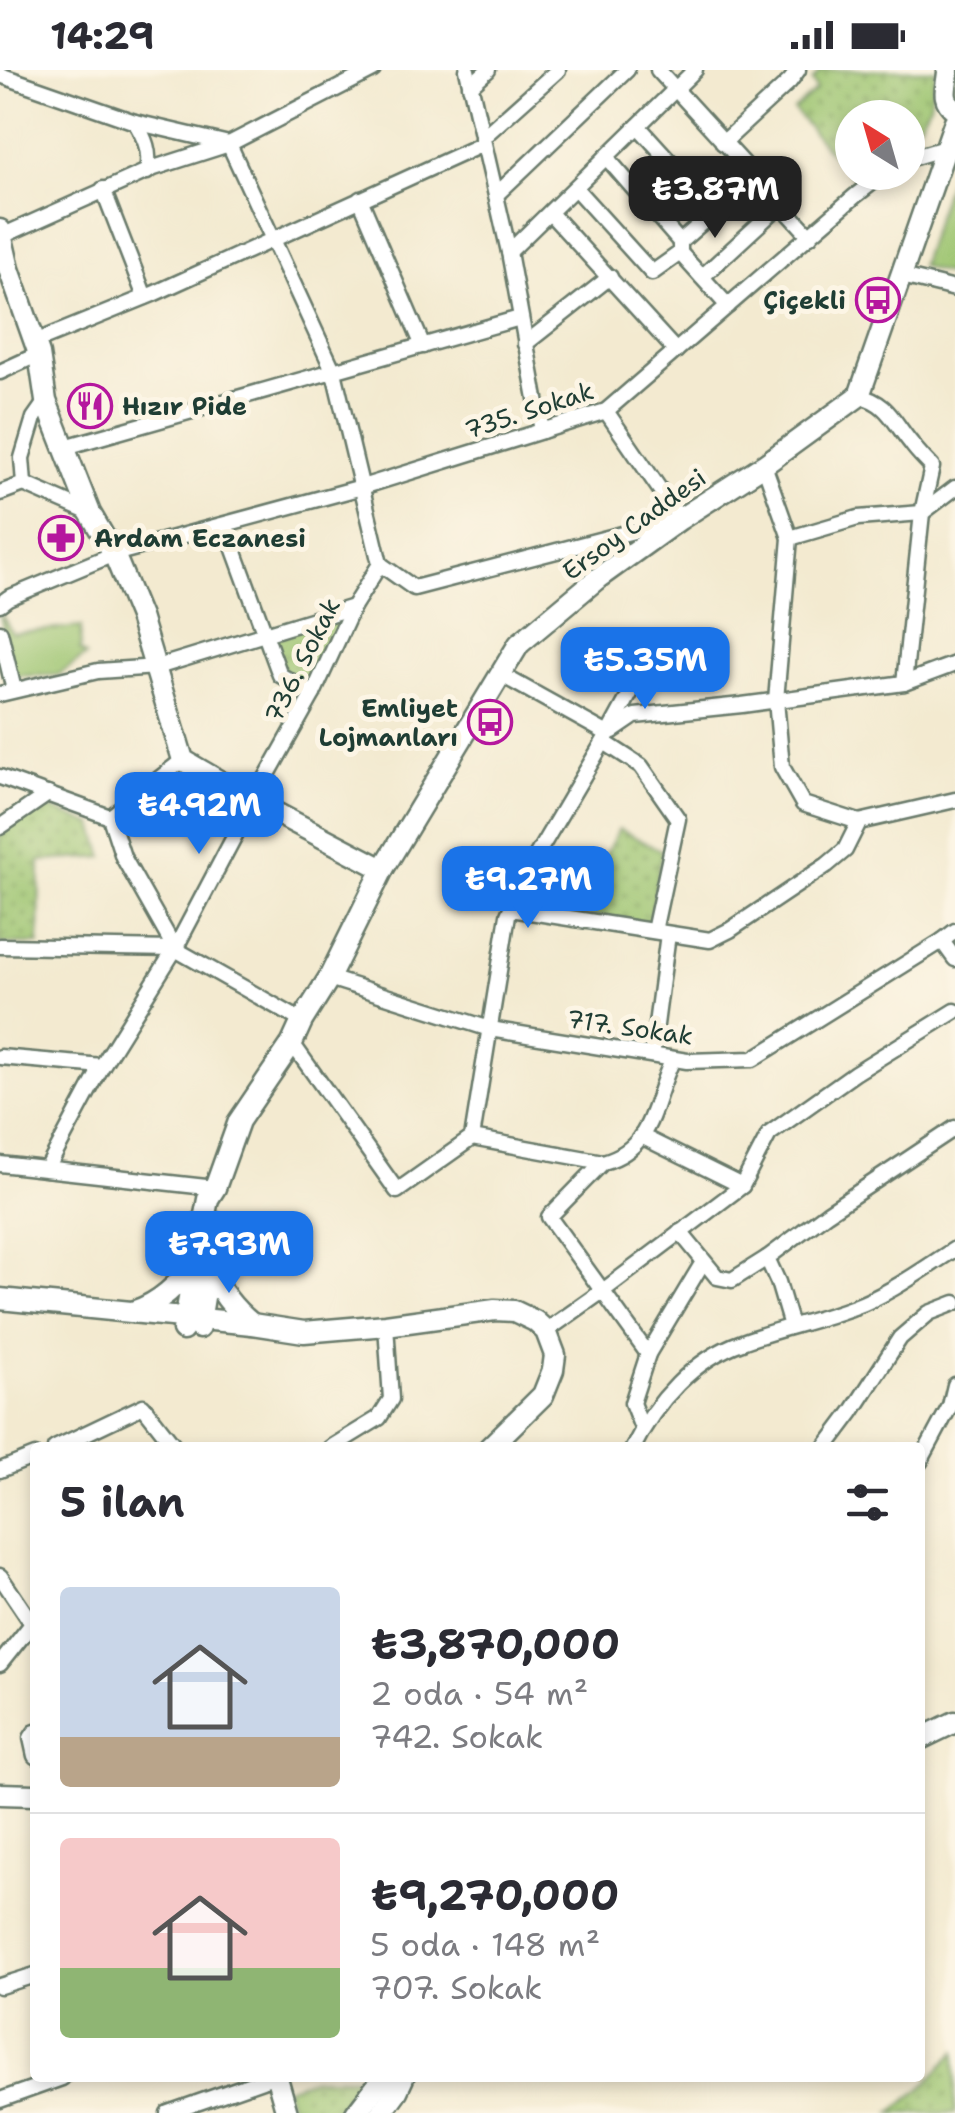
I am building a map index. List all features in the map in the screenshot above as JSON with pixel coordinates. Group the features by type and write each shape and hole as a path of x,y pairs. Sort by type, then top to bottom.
{"main road":[{"path":"951,73 944,92 955,110"},
{"path":"859,396 955,122"},
{"path":"1,233 4,270 37,348 46,401 90,514 114,554 140,617 183,760 252,801 383,868"},
{"name":"Ersoy Caddesi","path":"192,1324 208,1199 238,1122 292,1043 330,978 383,868 518,644 680,518 764,465 859,396"},
{"path":"202,1263 222,1294 252,1324"},
{"name":"Ersoy Caddesi","path":"133,1312 153,1303 202,1263"},
{"path":"0,1299 133,1312 284,1340 304,1332"},
{"path":"0,1312 252,1324 304,1332 514,1311 535,1320 546,1331 554,1355 550,1382 543,1395 495,1442"},
{"path":"925,1737 955,1722"},
{"path":"0,1784 30,1784"},
{"path":"0,1794 30,1795"},
{"path":"278,2082 286,2113"},
{"path":"356,2113 380,2082"},
{"path":"381,2113 401,2082"}],"street":[{"path":"1,233 103,189 229,144 373,70"},
{"path":"488,70 468,78 497,194 542,430"},
{"path":"0,372 37,348 483,141 558,70"},
{"path":"497,194 627,70"},
{"path":"658,70 810,236"},
{"path":"509,252 695,70"},
{"path":"723,143 798,70"},
{"path":"0,75 135,122 229,144"},
{"path":"135,122 146,141 147,172"},
{"path":"638,126 715,212"},
{"path":"229,144 334,372 380,564 414,588 680,518 606,411"},
{"path":"925,154 945,148"},
{"path":"606,158 728,306"},
{"path":"575,188 652,273 754,176"},
{"path":"103,189 145,298"},
{"name":"735. Sokak","path":"0,604 114,554 362,486 606,411 863,190"},
{"path":"360,200 423,346"},
{"path":"702,277 780,204"},
{"path":"550,213 676,350"},
{"path":"525,344 610,276"},
{"path":"902,276 955,289"},
{"path":"65,446 520,318"},
{"path":"790,538 858,518 922,513 955,487 908,440 895,417 869,398 859,396"},
{"path":"24,484 22,458 34,418 46,401"},
{"path":"764,465 790,538 776,700 782,767 803,804 859,822 955,800"},
{"path":"904,683 922,513 932,468"},
{"path":"0,494 24,484 90,514"},
{"path":"226,525 280,675 313,694"},
{"name":"736. Sokak","path":"47,1169 102,1066 176,950 252,801 313,694 353,607 380,564"},
{"path":"0,632 7,692 98,672 156,667 353,607"},
{"path":"606,738 635,716 904,683 955,664"},
{"path":"292,1043 397,1191 472,1138 510,909 526,873 643,670"},
{"path":"500,674 606,738 641,766 678,820 661,932 652,1055"},
{"path":"110,817 183,760"},
{"path":"0,777 110,817"},
{"path":"0,828 48,794"},
{"path":"110,817 123,857 176,950"},
{"path":"510,909 710,940 827,865 844,850 859,822"},
{"name":"717. Sokak","path":"330,978 490,1028 687,1061 753,1059 955,931"},
{"path":"942,942 955,959"},
{"path":"0,946 176,950 302,1020"},
{"path":"546,1331 742,1186 769,1134 955,1010"},
{"path":"0,1057 102,1066"},
{"path":"472,1138 603,1162 622,1157 642,1136 673,1059"},
{"path":"680,1232 717,1277 732,1280 955,1128"},
{"path":"642,1136 742,1186"},
{"path":"603,1162 549,1217 648,1354"},
{"path":"0,1164 215,1188"},
{"path":"636,1442 642,1428 677,1383 702,1364 737,1343 856,1307 955,1248"},
{"path":"768,1258 791,1326"},
{"path":"642,1428 632,1403 648,1354 702,1262"},
{"path":"830,1442 900,1338 929,1313 955,1302"},
{"path":"340,1442 379,1418 391,1399 386,1325"},
{"path":"925,1453 950,1406 955,1385"},
{"path":"68,1442 143,1406 171,1442"},
{"path":"0,1470 30,1458"},
{"path":"0,1576 30,1618"},
{"path":"0,1664 30,1629"},
{"path":"0,1986 30,1977"},
{"path":"0,2100 51,2082"},
{"path":"168,2113 257,2082"}],"green space":[{"path":"822,70 936,70 925,113 925,100 835,100 835,158 794,110 817,90 812,81"},
{"path":"955,162 955,276 920,266"},
{"path":"0,612 12,633 81,627 80,651 86,656 58,675 12,676"},
{"path":"345,613 311,689 283,672 268,635"},
{"path":"39,804 94,825 104,857 40,861 39,944 0,944 0,833"},
{"path":"619,829 662,851 650,925 574,913"},
{"path":"955,2052 955,2113 891,2113 923,2087"},
{"path":"302,2082 365,2082 342,2113 293,2113 285,2088"}],"place":[{"name":"Çiçekli","path":"878,300"},
{"name":"Hızır Pide","path":"90,406"},
{"name":"Ardam Eczanesi","path":"61,538"},
{"name":"Emliyet Lojmanları","path":"490,722"}]}
